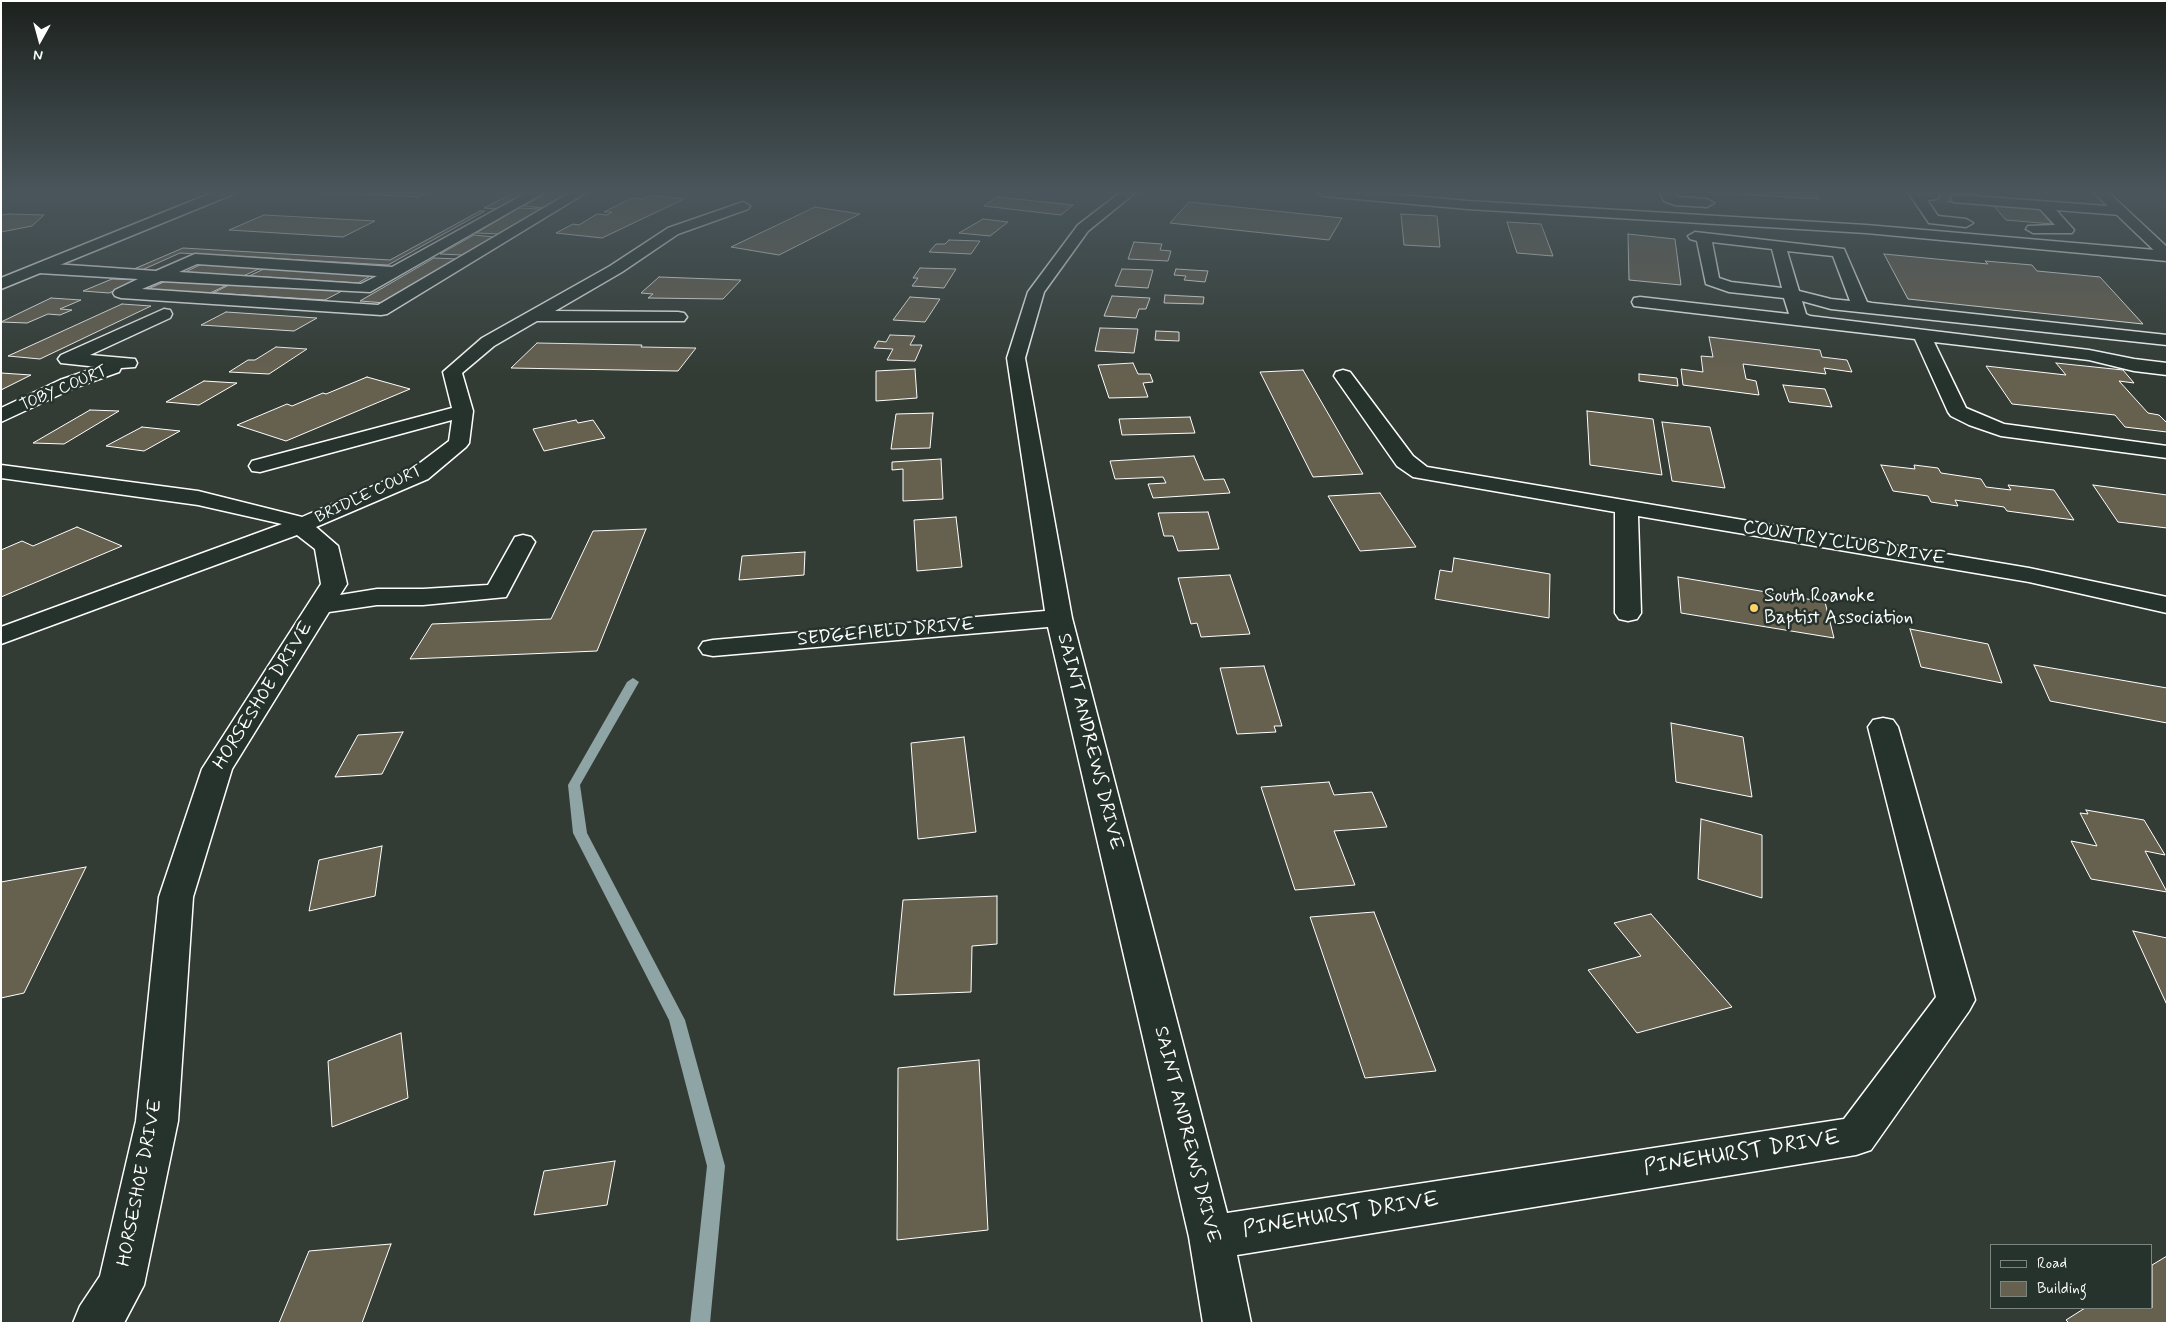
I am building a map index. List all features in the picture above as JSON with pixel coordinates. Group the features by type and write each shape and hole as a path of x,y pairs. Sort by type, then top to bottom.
{"street":[{"path":"1,284 75,254"},
{"path":"332,307 428,254"},
{"path":"395,272 195,259 121,293 381,310 476,254"},
{"name":"BRIDLE COURT","path":"12,631 300,526 420,474 459,444 464,411 452,372 488,342 616,269 639,254"},
{"name":"SAINT ANDREWS DRIVE","path":"1064,254 1036,292 1016,358 1059,618 1211,1237 1227,1323"},
{"path":"1707,254 1712,282 1729,287 1793,294 1831,304 2167,340"},
{"path":"1781,254 1798,317 1806,321"},
{"path":"1841,254 1860,305 1870,308"},
{"path":"2142,254 2167,256"},
{"path":"40,268 364,289"},
{"path":"1640,302 2089,355 2134,365 2167,369"},
{"name":"TOBY COURT","path":"1,416 67,384 128,363 67,360 164,314"},
{"path":"534,316 678,317"},
{"path":"1922,336 1958,412 1976,421 2002,430 2167,452"},
{"name":"COUNTRY CLUB DRIVE","path":"1343,376 1405,461 1421,472 1520,491 2029,574 2167,605"},
{"path":"260,466 464,411"},
{"name":"HORSESHOE DRIVE","path":"1,471 198,498 290,518 326,546 334,584 217,769 176,896 158,1121 121,1285 97,1323"},
{"path":"1626,508 1628,613"},
{"path":"320,606 377,597 423,597 496,592 523,542"},
{"name":"SEDGEFIELD DRIVE","path":"713,648 1059,618"},
{"path":"1,656 12,631"},
{"name":"PINEHURST DRIVE","path":"1211,1237 1856,1136 1956,1000 1883,727"}],"building":[{"path":"169,254 178,254 142,270 134,269"},
{"path":"194,254 283,254 390,260 401,254 408,254 388,265"},
{"path":"440,254 464,254 462,255"},
{"path":"1130,254 1170,254 1168,261 1128,259"},
{"path":"1526,254 1552,254 1553,256"},
{"path":"1628,254 1677,254 1681,285 1629,280"},
{"path":"1884,254 1988,264 1985,261 2032,265 2037,271 2100,277 2143,324 1908,299"},
{"path":"434,258 458,259 385,303 360,301"},
{"path":"202,264 261,268 243,276 183,273"},
{"path":"266,268 374,274 358,283 249,276"},
{"path":"920,268 956,269 944,288 912,286 918,278 913,278"},
{"path":"1122,269 1153,270 1148,288 1115,286"},
{"path":"1176,269 1208,271 1205,282 1184,280 1186,276 1174,275"},
{"path":"659,277 741,280 723,299 648,298 653,294 641,293"},
{"path":"112,279 138,280 109,293 83,291"},
{"path":"166,281 227,285 208,294 146,290"},
{"path":"231,284 342,291 325,300 213,293"},
{"path":"1165,295 1204,297 1203,304 1164,303"},
{"path":"1112,296 1150,298 1146,309 1139,309 1136,318 1104,316"},
{"path":"910,297 940,299 925,322 893,320"},
{"path":"51,298 81,300 60,309 72,310 60,315 48,314 27,323 1,322"},
{"path":"122,304 151,306 40,359 8,356"},
{"path":"226,312 317,318 294,331 201,325"},
{"path":"1100,328 1138,329 1134,353 1095,351"},
{"path":"1156,331 1179,332 1179,341 1155,340"},
{"path":"890,335 915,336 910,345 922,345 915,361 887,360 893,349 874,348 878,341 886,342"},
{"path":"1709,337 1820,350 1822,357 1847,360 1852,372 1824,368 1826,374 1743,364 1746,379 1756,381 1759,395 1683,385 1681,369 1703,372 1701,356 1713,357"},
{"path":"537,343 696,348 678,371 511,368"},
{"path":"276,347 307,349 269,374 229,372 248,360 255,360"},
{"path":"1133,363 1138,374 1150,374 1153,382 1143,383 1148,397 1109,398 1098,365"},
{"path":"2056,363 2123,370 2134,383 2119,381 2148,413 2159,415 2167,423 2167,432 2125,427 2115,415 2012,404 1986,366 2066,375"},
{"path":"915,369 917,398 876,401 876,371"},
{"path":"1303,370 1363,474 1313,477 1260,372"},
{"path":"1,373 31,375 1,390"},
{"path":"1639,374 1677,378 1678,386 1639,381"},
{"path":"367,377 410,389 286,441 237,425 287,404 292,406"},
{"path":"204,381 237,383 199,405 166,402"},
{"path":"1783,385 1825,389 1832,407 1789,402"},
{"path":"90,410 119,411 64,444 33,443"},
{"path":"1587,411 1653,419 1662,475 1590,465"},
{"path":"933,413 930,448 891,449 896,414"},
{"path":"1190,417 1195,433 1122,435 1119,419"},
{"path":"576,420 578,423 593,420 605,438 544,451 533,429"},
{"path":"1662,422 1710,427 1725,488 1672,481"},
{"path":"142,427 180,431 144,451 106,446"},
{"path":"1194,456 1204,480 1224,479 1230,493 1153,498 1148,484 1166,483 1163,477 1115,479 1110,461"},
{"path":"941,459 943,499 903,501 903,469 892,470 892,462"},
{"path":"1881,465 1915,469 1914,465 1938,468 1941,473 1981,479 1986,487 2011,490 2008,485 2054,490 2074,520 2007,511 2004,507 1955,500 1958,506 1931,502 1928,496 1893,491"},
{"path":"2093,485 2167,495 2167,528 2118,522"},
{"path":"1380,493 1416,547 1360,551 1328,496"},
{"path":"1208,512 1219,549 1178,551 1173,536 1164,536 1158,513"},
{"path":"956,517 962,567 917,571 914,520"},
{"path":"77,527 122,546 1,597 1,550 22,541 33,546"},
{"path":"646,529 597,651 410,659 432,624 551,619 593,531"},
{"path":"805,552 804,575 739,580 742,556"},
{"path":"1454,558 1550,574 1549,618 1435,599 1440,570 1452,572"},
{"path":"1230,575 1250,634 1201,637 1197,623 1191,624 1178,578"},
{"name":"South Roanoke Baptist Association","path":"1678,577 1825,602 1834,638 1681,613"},
{"path":"1910,629 1988,644 2002,683 1921,667"},
{"path":"2034,665 2167,688 2167,723 2050,701"},
{"path":"1264,666 1282,726 1274,726 1276,732 1237,734 1220,668"},
{"path":"1671,723 1743,737 1752,797 1676,782"},
{"path":"403,732 382,774 335,777 358,735"},
{"path":"964,737 976,832 918,839 911,743"},
{"path":"1329,782 1334,795 1372,792 1387,827 1334,831 1355,885 1295,890 1261,787"},
{"path":"2086,810 2144,820 2165,855 2145,851 2167,892 2091,879 2071,841 2097,846 2080,813 2088,814"},
{"path":"1701,819 1762,835 1762,898 1698,879"},
{"path":"382,846 375,896 309,911 319,860"},
{"path":"86,867 24,993 1,998 1,882"},
{"path":"997,896 997,944 972,946 971,992 894,995 903,900"},
{"path":"1374,912 1436,1071 1365,1078 1310,917"},
{"path":"1651,914 1732,1007 1637,1033 1588,970 1641,956 1614,923"},
{"path":"2133,931 2167,938 2167,1005"},
{"path":"401,1033 408,1098 332,1127 328,1061"},
{"path":"979,1060 988,1230 897,1240 898,1068"},
{"path":"615,1161 607,1205 534,1215 544,1171"},
{"path":"391,1244 362,1323 279,1323 309,1251"},
{"path":"2167,1256 2167,1323 2069,1323 2066,1320 2083,1309 2153,1309 2153,1264"}],"waterway":[{"path":"633,682 574,785 580,833 677,1020 716,1166 700,1323"}],"place":[{"name":"South Roanoke Baptist Association","path":"1754,608"}]}
